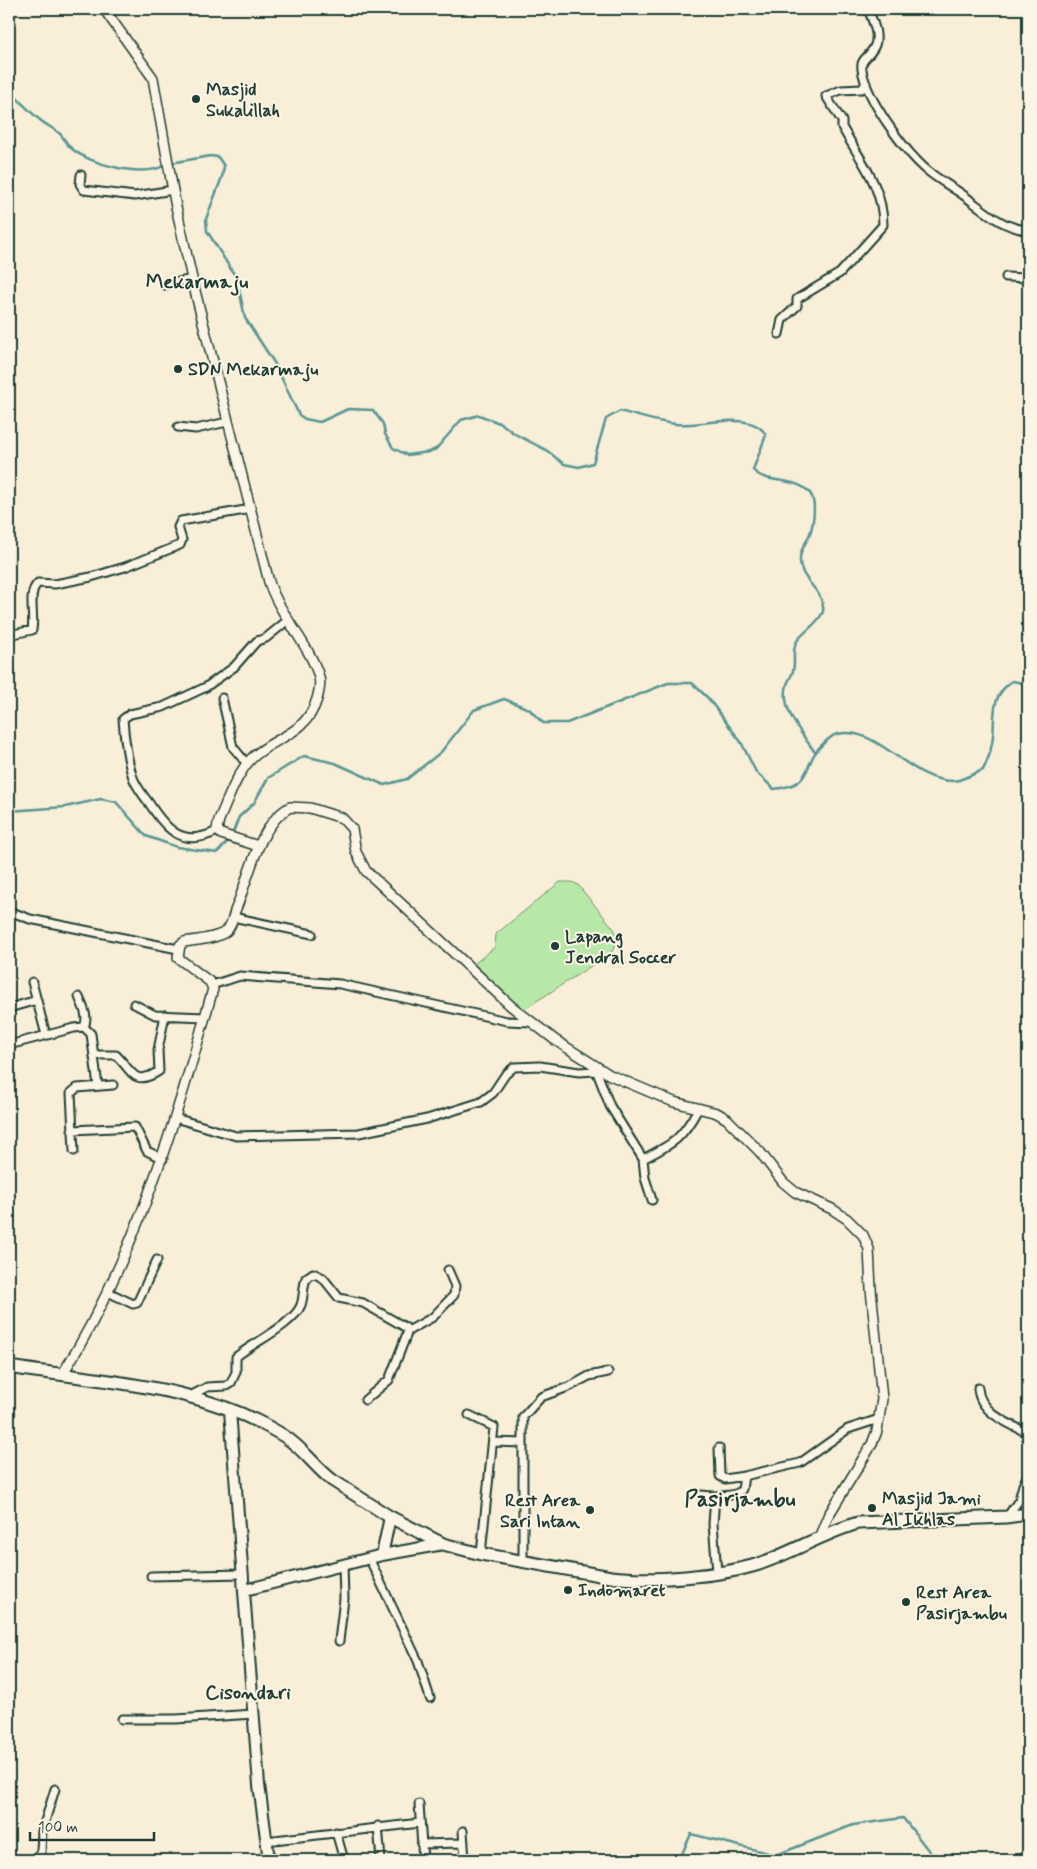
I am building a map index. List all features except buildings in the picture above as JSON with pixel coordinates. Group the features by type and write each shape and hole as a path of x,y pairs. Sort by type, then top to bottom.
{"highway":[{"path":"9,1367 141,1384 190,1396 230,1411 284,1436 299,1446 320,1471 390,1517 444,1544 481,1554 627,1579 717,1572 759,1564 838,1529 879,1521 1006,1518 1028,1514"}],"main road":[{"path":"230,1411 254,1714 269,1860"},
{"path":"382,1555 390,1517"},
{"path":"245,1590 369,1558 444,1544"}],"street":[{"path":"104,9 153,78 173,190 192,279 273,596 317,672 320,690 307,720 294,732 257,754 247,764 219,820 221,833"},
{"path":"868,9 874,24 876,41 873,49 866,55 862,63 866,84 874,102 889,124 928,171 1009,227 1028,230"},
{"path":"779,334 782,320 797,306 797,299 840,273 883,225 880,197 875,182 862,163 842,127 842,121 826,96 841,90 862,89 866,84"},
{"path":"81,175 81,187 91,191 135,196 173,190"},
{"path":"1006,277 1028,278"},
{"path":"165,285 192,279"},
{"path":"178,427 196,429 227,422"},
{"path":"9,635 32,630 34,616 31,594 38,583 65,583 125,567 180,545 182,543 178,527 181,521 251,510"},
{"path":"258,846 221,833 201,838 192,838 176,833 163,824 133,778 123,719 130,714 163,707 206,687 234,667 257,641 266,638 288,620"},
{"path":"222,698 233,747 247,764"},
{"path":"212,985 178,958 178,949 184,942 224,933 233,917 258,846 277,817 290,807 310,808 342,818 352,829 356,852 366,872 510,1006 595,1069 674,1102 717,1113 727,1119 760,1152 783,1182 795,1192 832,1209 847,1219 867,1241 882,1399 872,1444 828,1516 819,1538"},
{"path":"9,912 178,949"},
{"path":"233,917 312,934"},
{"path":"212,985 240,976 340,984 508,1021 533,1022"},
{"path":"32,982 46,1035"},
{"path":"62,1375 108,1292 163,1158 205,1017 212,985"},
{"path":"9,1045 84,1027 87,1022 85,1010 79,997"},
{"path":"9,1008 37,1000"},
{"path":"134,1004 149,1013 205,1017"},
{"path":"94,1055 116,1055 136,1078 141,1080 152,1076 159,1072 158,1050 166,1015"},
{"path":"84,1027 91,1034 98,1086"},
{"path":"175,1118 236,1136 365,1133 427,1120 481,1102 493,1093 505,1075 514,1067 535,1066 579,1072 595,1069"},
{"path":"595,1069 610,1106 642,1159 644,1178 652,1200"},
{"path":"74,1151 71,1093 77,1088 113,1086"},
{"path":"642,1159 672,1144 680,1137 698,1109"},
{"path":"72,1130 135,1127 147,1151 163,1158"},
{"path":"108,1292 133,1304 137,1303 157,1260"},
{"path":"366,1400 389,1380 408,1331 433,1316 454,1295 455,1286 448,1270"},
{"path":"190,1396 207,1388 226,1386 231,1383 236,1372 236,1357 270,1335 301,1306 303,1285 310,1274 323,1278 339,1298 363,1302 405,1327 408,1331"},
{"path":"523,1562 523,1417 535,1401 546,1394 571,1386 589,1376 608,1372"},
{"path":"978,1388 978,1397 999,1418 1028,1433"},
{"path":"469,1415 492,1424 494,1427 481,1554"},
{"path":"719,1448 720,1476 725,1479 744,1476 800,1462 857,1424 879,1419"},
{"path":"493,1442 523,1443"},
{"path":"1006,1518 1019,1500 1028,1475"},
{"path":"701,1495 715,1496 740,1492 744,1476"},
{"path":"715,1496 713,1524 717,1572"},
{"path":"369,1558 418,1661 430,1698"},
{"path":"338,1641 344,1599 342,1565"},
{"path":"151,1576 244,1574"},
{"path":"122,1719 254,1714"},
{"path":"36,1860 41,1852 42,1831 55,1789"},
{"path":"419,1804 423,1860"},
{"path":"266,1841 378,1826 420,1823"},
{"path":"378,1826 381,1860"},
{"path":"463,1831 465,1860"},
{"path":"336,1832 344,1860"},
{"path":"421,1844 464,1843"}],"green space":[{"name":"Lapang Jendral Soccer","path":"560,882 572,882 578,885 615,930 616,944 611,953 523,1010 474,964 495,947 496,934"}],"waterway":[{"path":"9,90 36,117 61,135 71,148 91,160 131,170 156,169 166,165"},
{"path":"171,163 210,156 218,157 224,166 222,177 206,219 207,231 237,279 245,318 275,364 299,415 305,419 320,422 348,409 373,410 383,424 385,434 393,448 407,455 429,452 436,449 461,420 479,415 502,424 515,434 546,450 564,464 579,467 593,463 606,419 620,411 676,424 738,421 759,427 766,435 753,470 765,478 803,487 812,496 814,509 813,523 800,558 803,573 817,591 823,604 823,612 795,644 794,667 786,694 789,712 798,729 814,751"},
{"path":"232,835 239,817 254,803 268,778 304,756 335,763 384,785 407,779 441,752 474,710 504,699 529,709 543,723 567,723 668,683 692,683 708,698 741,742 756,772 774,789 788,787 797,783 806,772 817,750 831,737 838,734 853,733 881,745 923,773 938,779 954,781 965,778 983,770 987,762 993,738 994,711 1004,688 1012,681 1024,683 1028,689"},
{"path":"9,811 65,807 101,799 116,802 146,836 177,847 217,853 229,840"},
{"path":"683,1860 681,1856 691,1834 776,1855 853,1825 903,1818 936,1860"}],"place":[{"name":"Masjid Sukalillah","path":"196,99"},
{"name":"SDN Mekarmaju","path":"178,369"},
{"name":"Lapang Jendral Soccer","path":"555,946"},
{"name":"Masjid Jami Al Ikhlas","path":"872,1508"},
{"name":"Rest Area Sari Intan","path":"590,1510"},
{"name":"Indomaret","path":"568,1590"},
{"name":"Rest Area Pasirjambu","path":"906,1602"}],"district":[{"name":"Mekarmaju","path":"197,281"},
{"name":"Pasirjambu","path":"740,1498"},
{"name":"Cisondari","path":"248,1692"}]}
